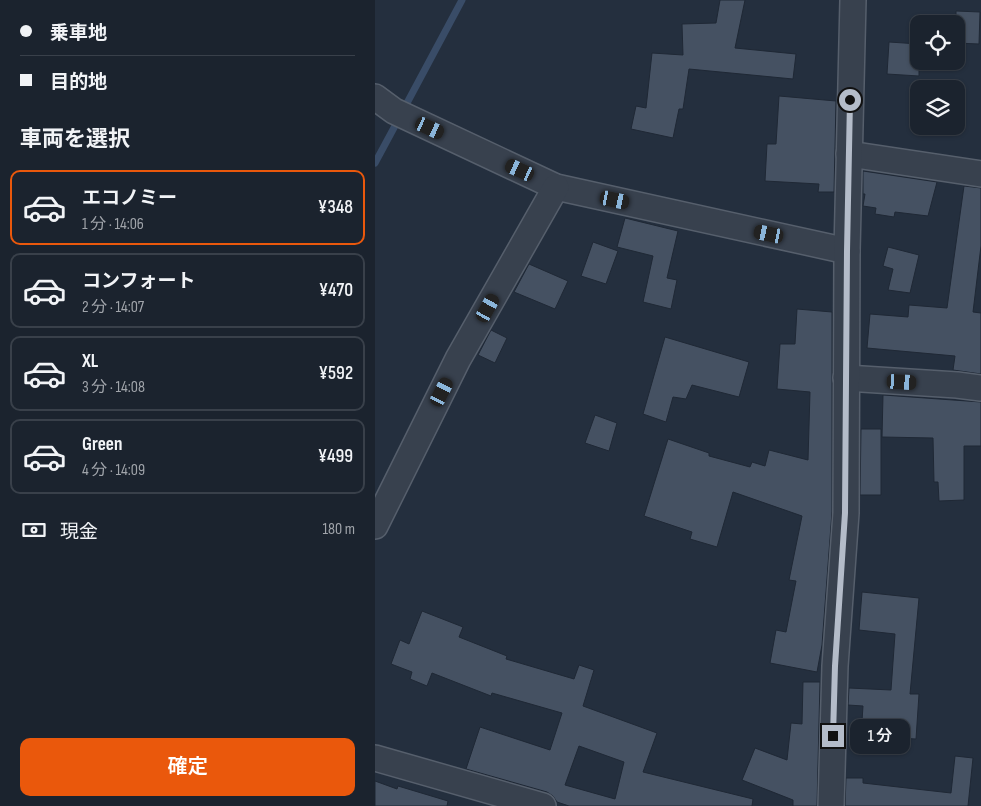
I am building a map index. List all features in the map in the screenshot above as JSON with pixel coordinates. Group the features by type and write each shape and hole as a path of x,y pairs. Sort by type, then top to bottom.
{"street":[{"path":"831,806 835,666 845,513 847,251 853,0"},
{"path":"375,97 394,111 556,187 847,251"},
{"path":"849,154 981,174"},
{"path":"375,526 459,359 556,187"},
{"path":"846,378 981,388"},
{"path":"375,758 543,806"}],"building":[{"path":"720,0 745,0 735,48 796,54 793,79 689,69 683,109 679,109 673,138 631,129 636,106 646,108 652,53 683,55 682,24 716,23"},
{"path":"956,11 980,12 979,44 965,43 965,15 956,15"},
{"path":"889,42 910,43 910,70 919,70 919,76 887,74"},
{"path":"779,96 836,101 834,192 818,192 819,184 765,181 767,144 776,144"},
{"path":"863,171 937,182 928,216 895,212 894,217 875,214 876,208 863,206 865,194 863,194"},
{"path":"964,186 981,188 981,246 973,312 981,313 981,374 953,370 955,356 867,348 870,314 908,317 909,305 947,308"},
{"path":"625,218 678,231 667,278 677,280 671,309 643,302 653,256 617,247"},
{"path":"593,242 618,251 606,284 581,276"},
{"path":"888,247 919,255 910,293 888,290 893,269 883,266"},
{"path":"529,264 568,281 555,309 514,292"},
{"path":"797,309 832,312 832,512 822,645 817,672 770,663 776,630 786,632 796,581 789,580 802,516 733,492 717,547 690,539 692,532 644,516 668,439 709,453 709,456 750,467 752,462 765,466 769,450 808,460 810,392 777,389 780,344 795,344"},
{"path":"491,330 507,338 495,363 478,355"},
{"path":"665,337 749,362 739,397 692,385 686,399 673,397 666,422 643,414"},
{"path":"883,395 981,402 981,446 964,446 964,500 939,501 938,482 934,482 933,438 882,437"},
{"path":"595,415 617,423 609,451 585,443"},
{"path":"861,429 881,429 881,495 860,495"},
{"path":"862,592 919,598 910,694 919,694 916,739 861,736 863,706 848,705 849,688 891,690 895,634 859,630"},
{"path":"422,611 463,627 459,637 507,656 506,659 574,679 579,665 594,670 583,706 657,733 643,772 753,799 752,806 569,806 557,802 547,792 466,769 480,727 550,750 562,713 492,693 491,696 432,673 427,686 410,679 412,672 391,664 400,640 409,644","holes":["579,746 624,762 615,799 565,785"]},
{"path":"803,682 820,682 817,806 793,806 793,800 742,780 755,748 787,760 791,723 802,724"},
{"path":"955,756 973,758 968,806 845,806 846,778 863,778 863,783 951,793"},
{"path":"375,781 397,789 398,786 448,801 447,806 375,806"}],"waterway":[{"path":"407,103 462,0"},
{"path":"375,163 396,124"}],"route":[{"path":"833,736 835,666 845,513 850,100"}]}
